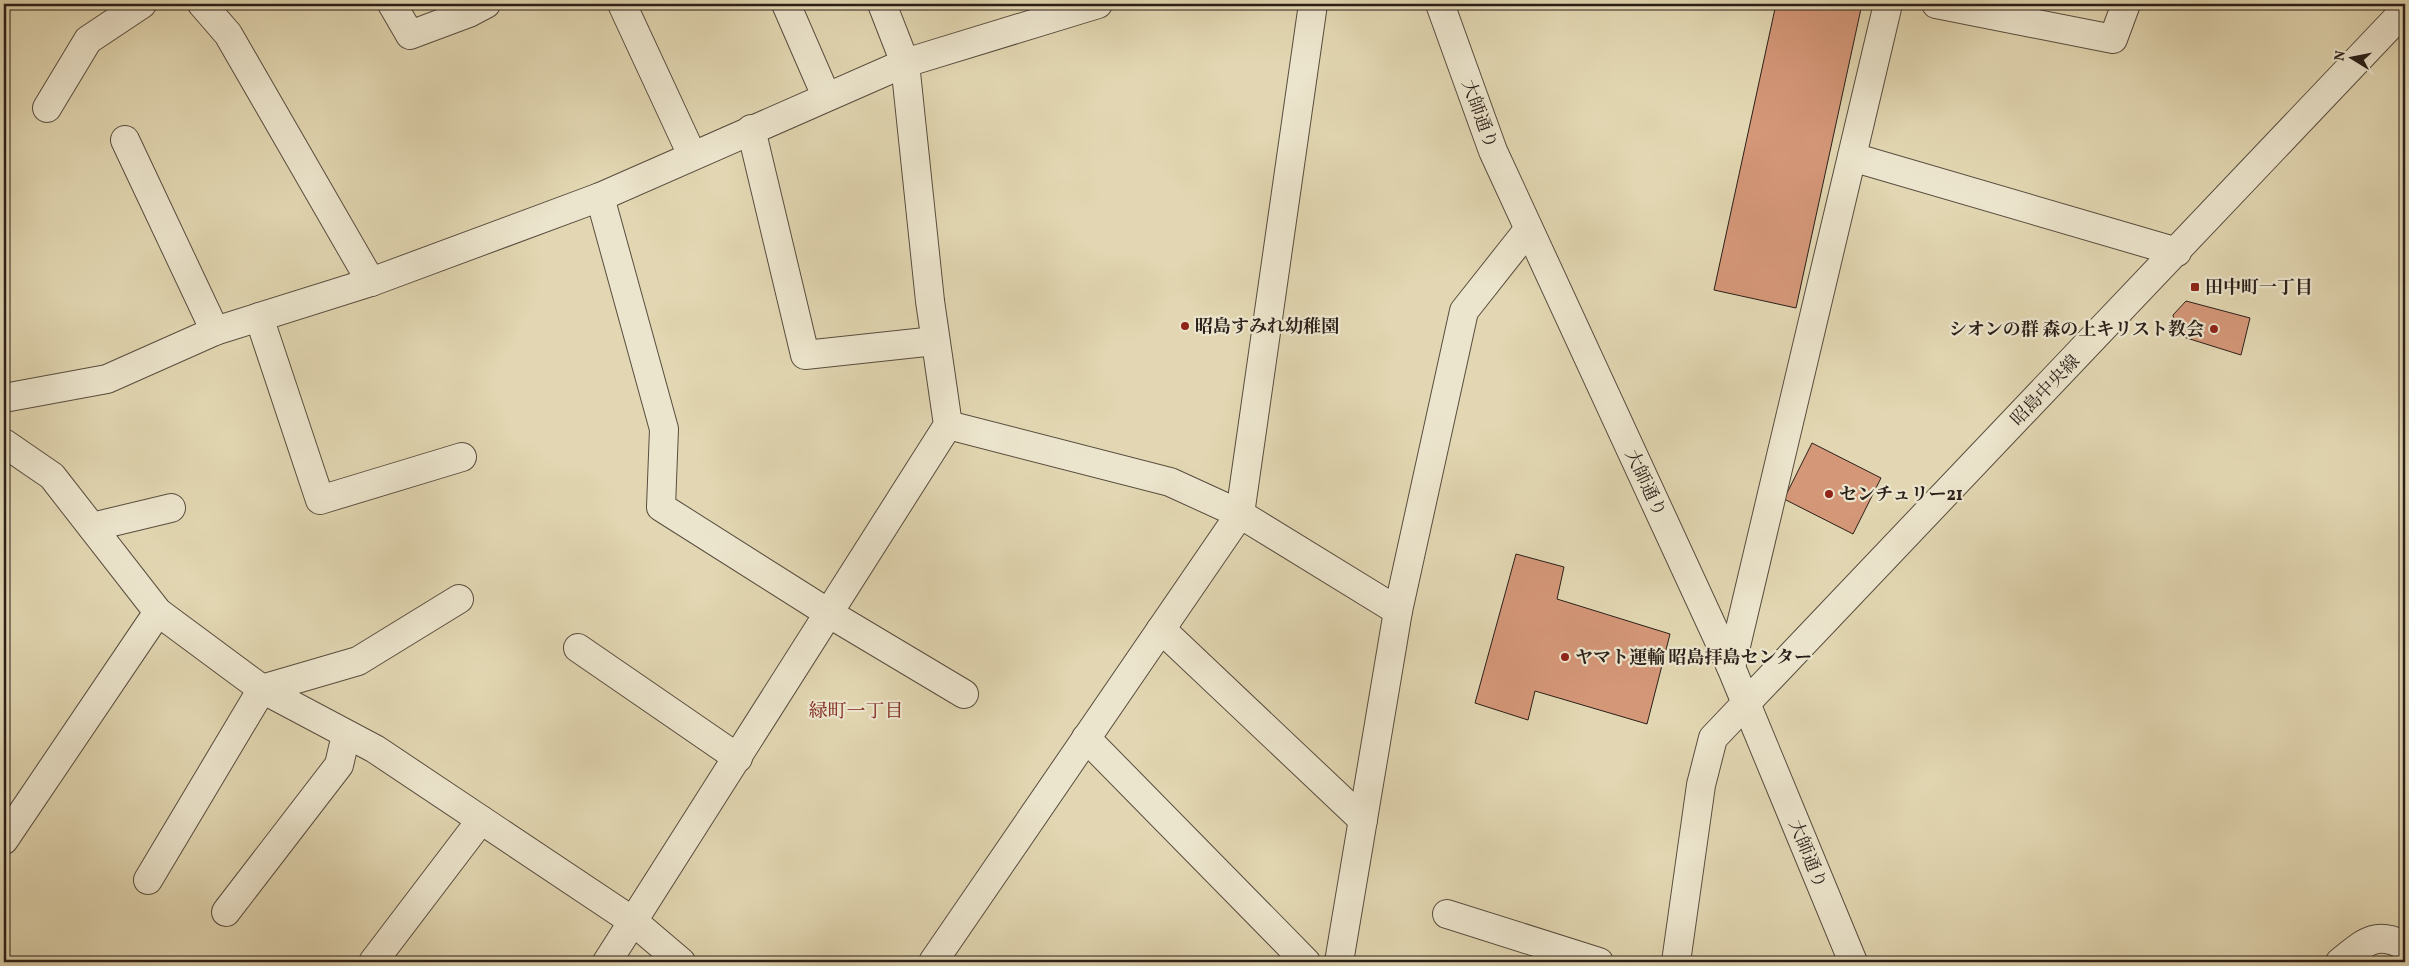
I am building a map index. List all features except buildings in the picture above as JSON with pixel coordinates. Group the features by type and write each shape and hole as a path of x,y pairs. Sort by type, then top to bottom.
{"street":[{"path":"47,108 88,40 142,4"},
{"path":"202,4 228,34 370,282"},
{"path":"392,4 410,35 469,13 486,4"},
{"path":"622,4 692,155"},
{"path":"786,4 826,96"},
{"path":"607,962 830,614 948,425 935,341 905,63 882,4"},
{"path":"4,398 106,379 215,332 370,282 600,196 905,63 1098,4"},
{"path":"933,962 1240,514 1313,4"},
{"name":"大師通り","path":"1440,4 1493,151 1731,667 1853,962"},
{"path":"1731,667 1888,4"},
{"path":"1936,4 2113,39 2126,4"},
{"name":"昭島中央線","path":"1676,962 1700,785 1713,738 2405,10"},
{"path":"752,129 805,355 935,341"},
{"path":"125,140 215,332"},
{"path":"1852,157 2176,252"},
{"path":"600,196 664,429 661,507 830,614 964,694"},
{"path":"1339,962 1398,611 1464,311 1528,230"},
{"path":"259,317 320,500 462,456"},
{"path":"948,425 1170,482 1240,514 1398,611"},
{"path":"4,443 52,476 158,612 262,689 346,736 375,749 634,922 681,962"},
{"path":"92,527 170,508"},
{"path":"148,880 262,689 358,662 459,599"},
{"path":"4,840 158,612"},
{"path":"1161,629 1363,820"},
{"path":"578,648 738,758"},
{"path":"226,912 339,765 346,736"},
{"path":"1086,738 1306,962"},
{"path":"373,962 481,820"},
{"path":"1447,914 1599,962"},
{"path":"2340,962 2366,940 2391,939 2405,946"}],"place":[{"name":"田中町一丁目","path":"2195,287"},
{"name":"昭島すみれ幼稚園","path":"1185,326"},
{"name":"シオンの群 森の上キリスト教会","path":"2214,329"},
{"name":"センチュリー21","path":"1829,494"},
{"name":"ヤマト運輸 昭島拝島センター","path":"1565,657"}],"district":[{"name":"緑町一丁目","path":"856,710"}]}
